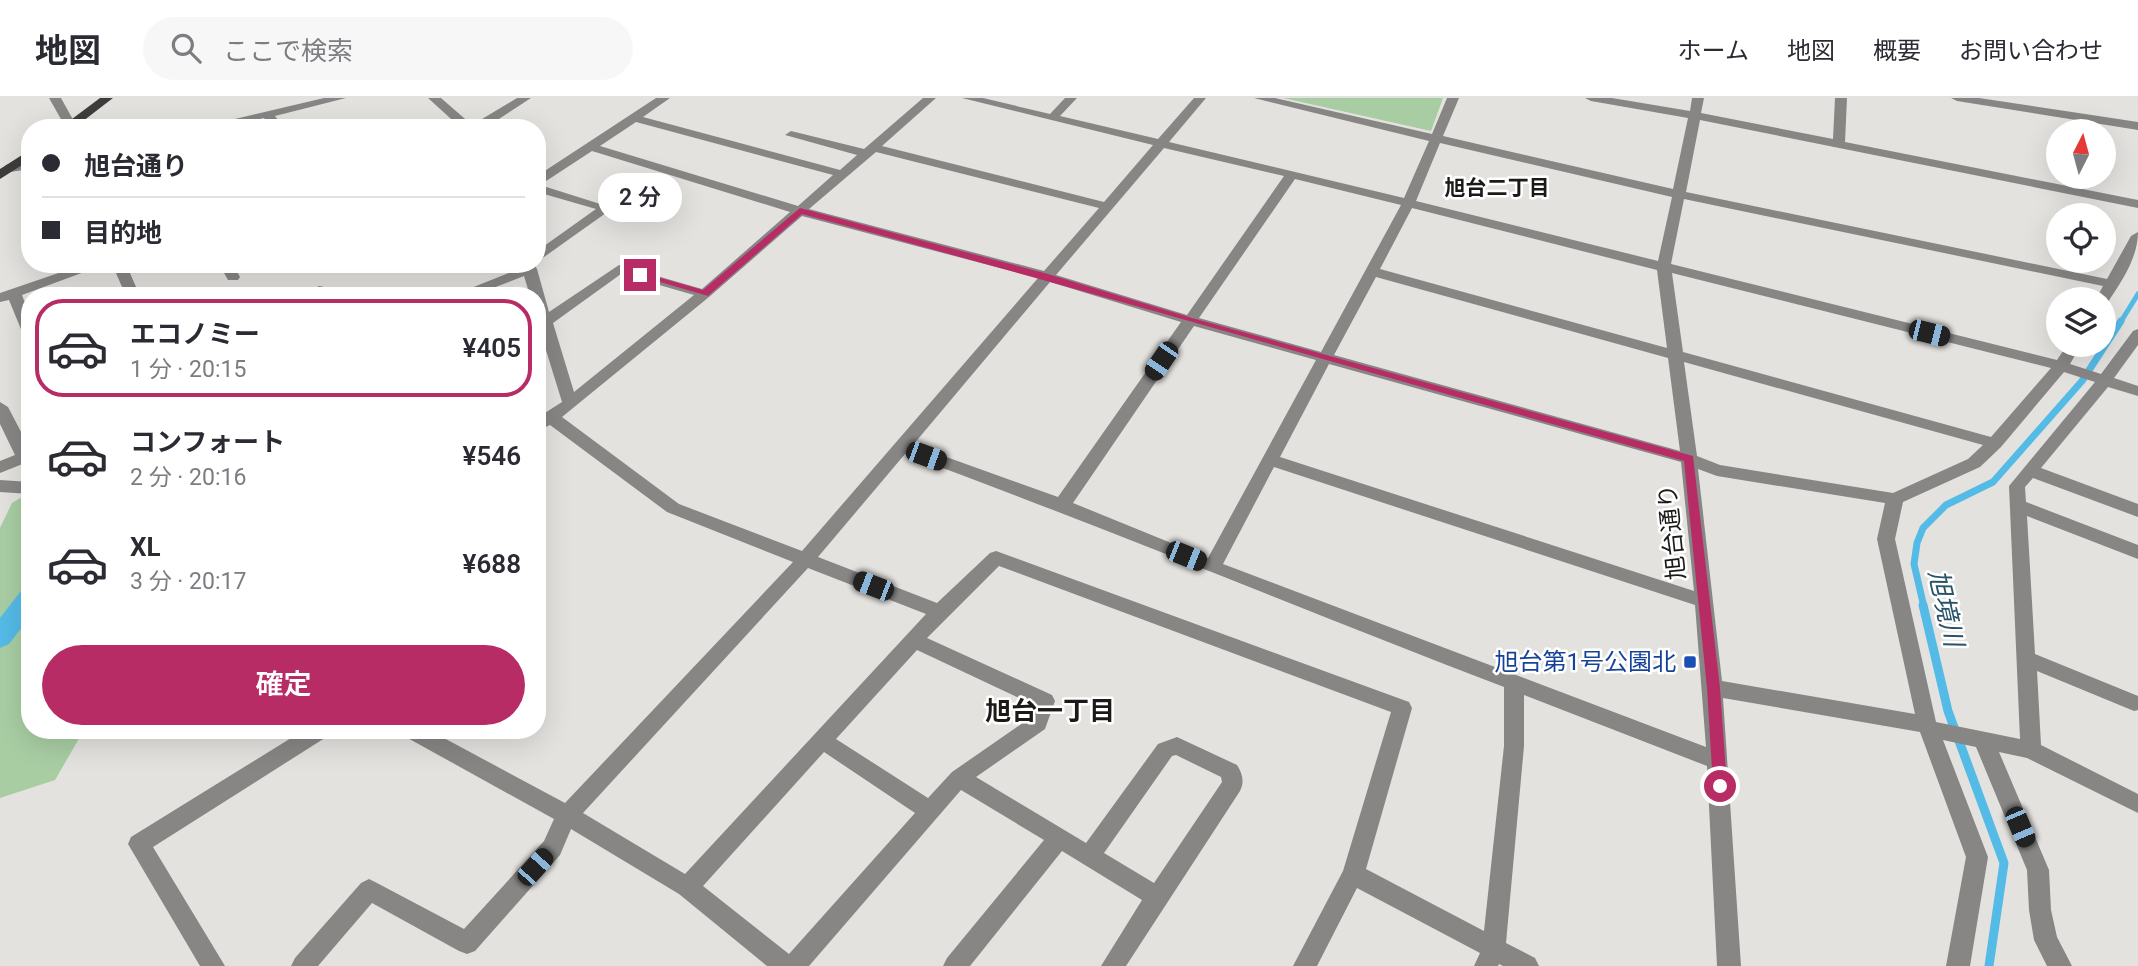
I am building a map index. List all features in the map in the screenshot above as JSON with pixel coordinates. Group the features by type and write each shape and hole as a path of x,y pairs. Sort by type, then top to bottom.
{"main road":[{"path":"78,119 107,98"},
{"path":"5,172 21,160"}],"street":[{"path":"55,98 65,119"},
{"path":"244,119 340,98"},
{"path":"434,98 458,119"},
{"path":"491,119 525,98"},
{"path":"546,176 664,98"},
{"path":"546,421 704,294 930,98"},
{"path":"968,98 1409,202 2066,367 2138,391"},
{"path":"1052,118 1071,98"},
{"path":"303,966 369,890 467,943 552,848 566,815 805,560 904,447 1045,276 1200,98"},
{"path":"1260,98 1677,194 2113,284"},
{"path":"1212,567 1409,202 1453,98"},
{"path":"1591,98 2138,204"},
{"name":"旭台通り","path":"1698,98 1664,267 1689,459 1713,688 1729,966"},
{"path":"1839,144 1841,98"},
{"path":"1957,98 2138,126"},
{"path":"267,114 271,119"},
{"path":"634,118 842,174"},
{"path":"791,135 868,150 1106,206"},
{"path":"590,147 800,211 1045,276 1189,320 1327,356 1689,459 1717,470 1895,499 1974,463 2066,367 2070,357"},
{"path":"1062,505 1293,174"},
{"path":"546,191 606,208 546,252"},
{"path":"2111,287 2138,236"},
{"path":"546,321 619,269 704,294"},
{"path":"1370,271 1995,443"},
{"path":"31,287 67,273"},
{"path":"478,287 510,273"},
{"path":"7,296 21,320"},
{"path":"546,325 570,404"},
{"path":"2031,750 2017,486 2138,334"},
{"path":"0,407 21,445"},
{"path":"546,423 639,480 673,508 940,612"},
{"path":"904,447 1062,505 1212,567 1718,761"},
{"path":"0,467 21,458"},
{"path":"1270,460 1704,601"},
{"path":"2030,470 2138,511"},
{"path":"0,486 21,487"},
{"path":"1895,499 1886,539 1931,728 1977,857 1958,966"},
{"path":"2016,505 2138,552"},
{"path":"687,887 940,612 996,558 1402,708 1353,874 1305,966"},
{"path":"794,966 959,778 1038,723 1045,701 915,641"},
{"path":"2028,659 2134,703"},
{"path":"1490,957 1514,746 1514,681"},
{"path":"1713,688 1931,728 2031,750 2138,804"},
{"path":"213,966 139,844 307,739"},
{"path":"427,739 566,815 687,887 785,966"},
{"path":"1977,739 2038,870 2040,910 2046,940 2060,966"},
{"path":"822,740 929,811"},
{"path":"1089,856 1165,750 1177,746 1230,771 1233,784 1113,966"},
{"path":"959,778 1157,897"},
{"path":"955,966 1059,838"},
{"path":"1353,874 1490,957 1527,966"}],"green space":[{"path":"1283,98 1443,98 1431,131"},
{"path":"21,498 21,739 79,739 55,780 0,798 0,528 12,503"}],"waterway":[{"name":"旭境川","path":"2120,323 2138,294"},
{"name":"旭境川","path":"1924,607 1914,564 1917,543 1923,528 1946,505 1993,482 2082,381 2121,321"},
{"name":"旭境川","path":"1923,605 1948,711 2004,863 1989,966"},
{"path":"0,637 21,610"}],"place":[{"name":"旭台第1号公園北","path":"1690,662"}],"district":[{"name":"旭台二丁目","path":"1497,188"},
{"name":"旭台一丁目","path":"1050,711"}],"route":[{"path":"640,275 704,294 800,211 1045,276 1189,320 1327,356 1689,459 1713,688 1720,786"}]}
